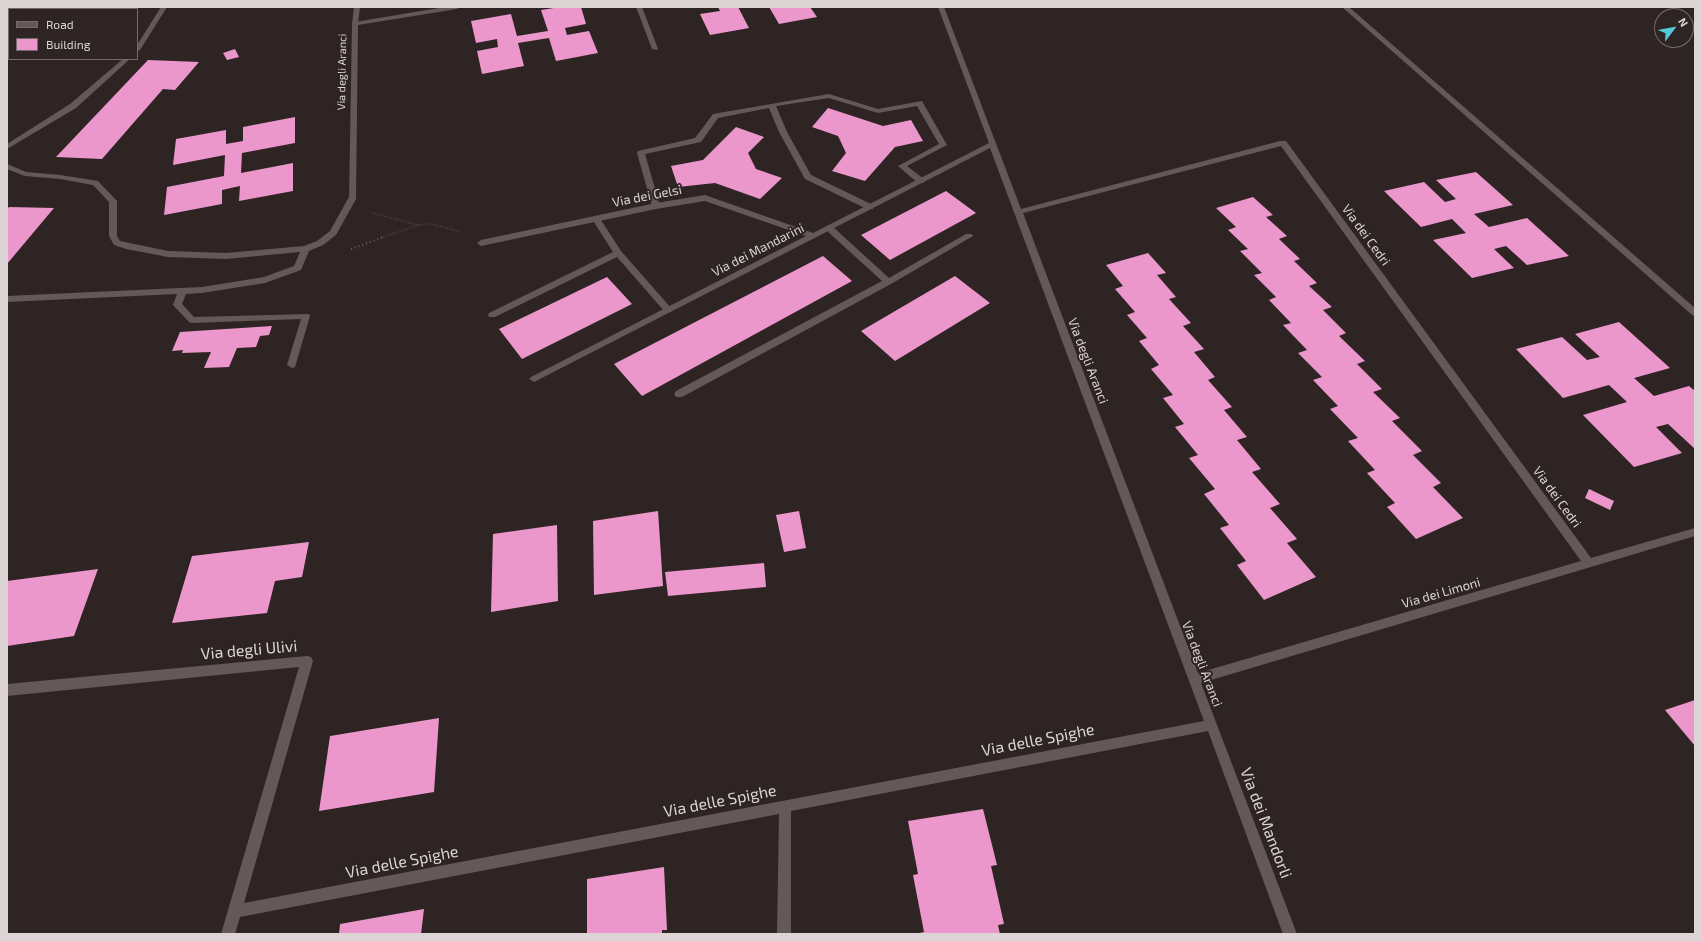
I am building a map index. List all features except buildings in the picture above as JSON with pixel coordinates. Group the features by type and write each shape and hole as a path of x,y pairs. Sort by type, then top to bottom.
{"street":[{"path":"138,48 164,7"},
{"path":"355,24 357,7"},
{"name":"Via degli Aranci","path":"350,203 355,24 457,7"},
{"path":"639,7 655,48"},
{"name":"Via degli Aranci","path":"941,7 1211,724"},
{"path":"1345,7 1695,313"},
{"path":"7,147 73,106 126,60"},
{"path":"656,206 641,153 698,140 716,116 828,96 878,111 919,103 943,144 902,166 920,181"},
{"path":"772,105 783,132 808,177 870,207"},
{"name":"Via dei Cedri","path":"1018,212 1283,143 1589,564"},
{"name":"Via dei Mandarini","path":"534,379 993,144"},
{"path":"7,166 25,174 60,177 95,184 113,201 112,236 117,243 129,247 168,254 226,256 305,249 320,243 333,233 350,203"},
{"name":"Via dei Gelsi","path":"481,243 656,206 705,198 813,236"},
{"path":"596,219 618,253 668,310"},
{"path":"829,228 888,282"},
{"path":"679,394 888,282 969,236"},
{"path":"7,299 202,290 265,280 298,268 305,249"},
{"path":"492,315 618,253"},
{"path":"183,291 177,305 192,320 306,316 292,365"},
{"name":"Via dei Limoni","path":"1194,680 1695,532"},
{"name":"Via degli Ulivi","path":"7,690 307,661 236,911 228,934"},
{"name":"Via delle Spighe","path":"236,911 1211,724"},
{"name":"Via dei Mandorli","path":"1211,724 1290,934"},
{"path":"784,934 785,806"}],"path":[{"path":"350,203 418,225"},
{"path":"348,250 418,225 430,224 468,234 481,243"}]}
